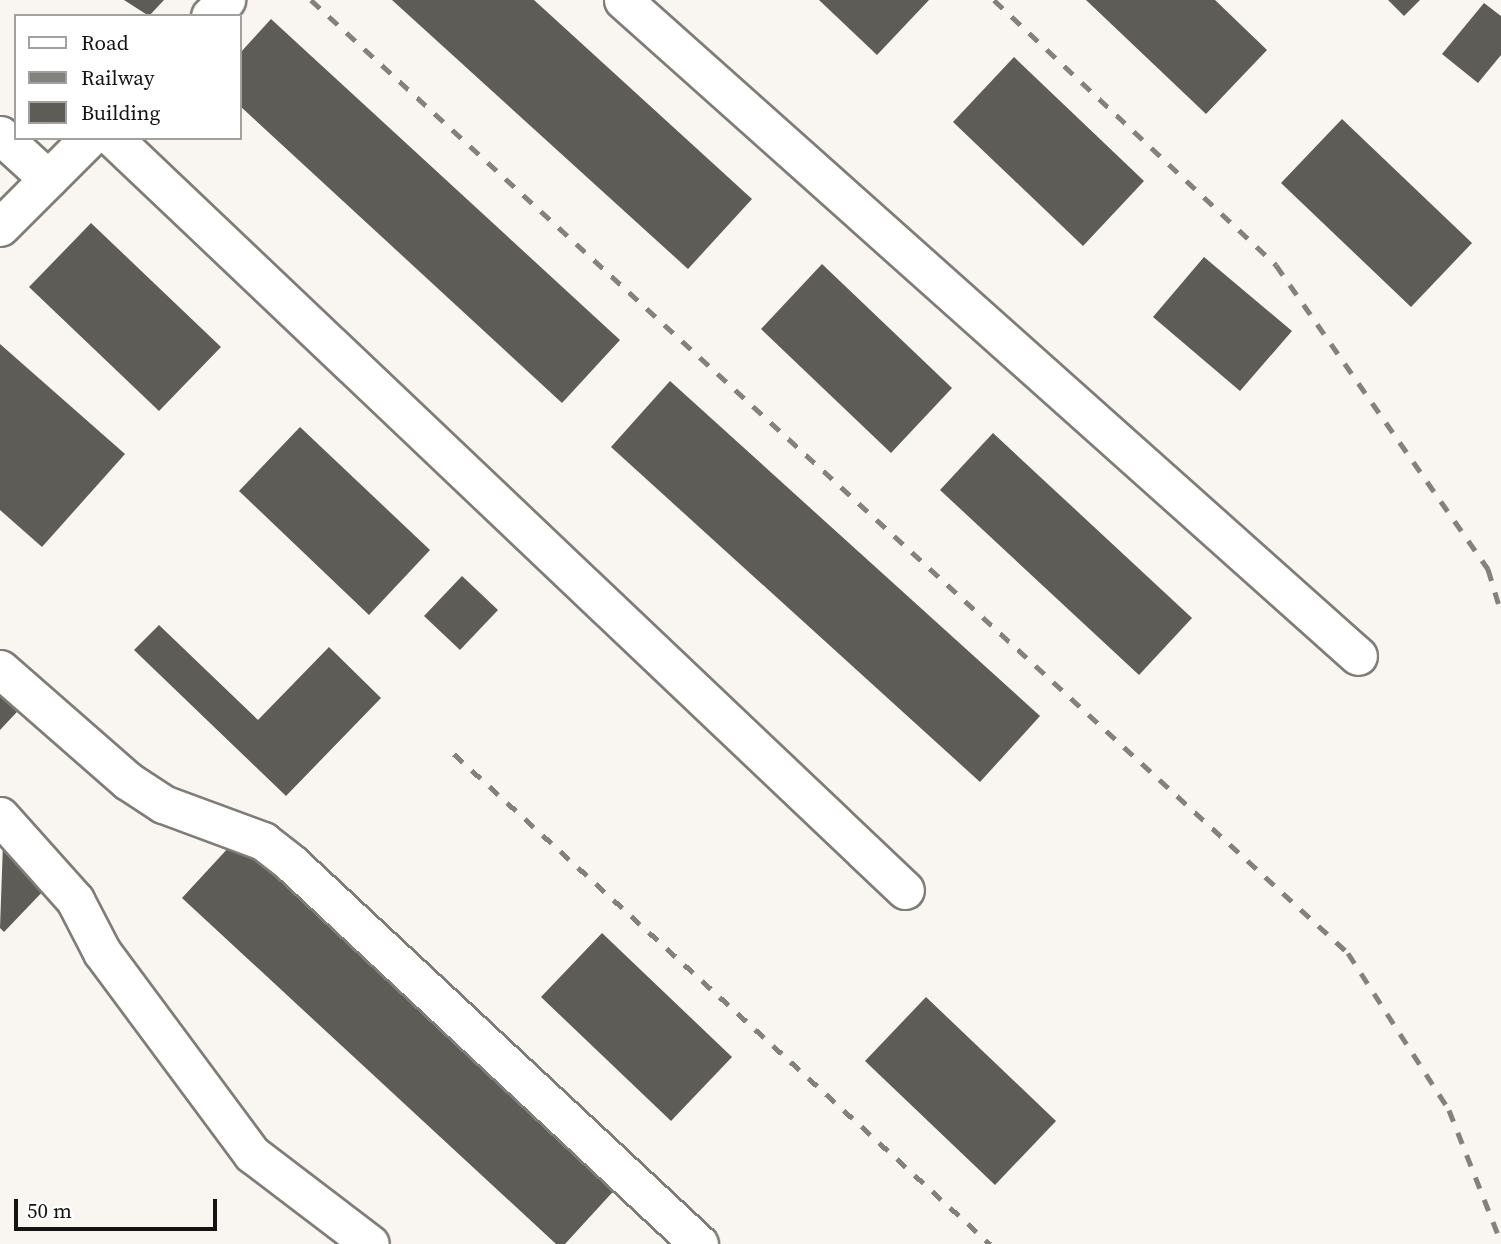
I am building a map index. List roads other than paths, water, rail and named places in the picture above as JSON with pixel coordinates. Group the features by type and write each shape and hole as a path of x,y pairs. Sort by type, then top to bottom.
{"street":[{"path":"212,14 226,0"},
{"path":"623,0 1358,656"},
{"path":"0,135 48,179"},
{"path":"0,228 87,140"},
{"path":"115,140 905,890"},
{"path":"0,669 128,781 163,803 263,841 292,864 699,1244"},
{"path":"0,816 75,900 102,952 252,1154 370,1244"}],"railway":[{"path":"311,0 1348,953 1449,1110 1501,1242"},
{"path":"994,0 1276,265 1488,569 1501,612"},
{"path":"454,754 990,1244"}]}
